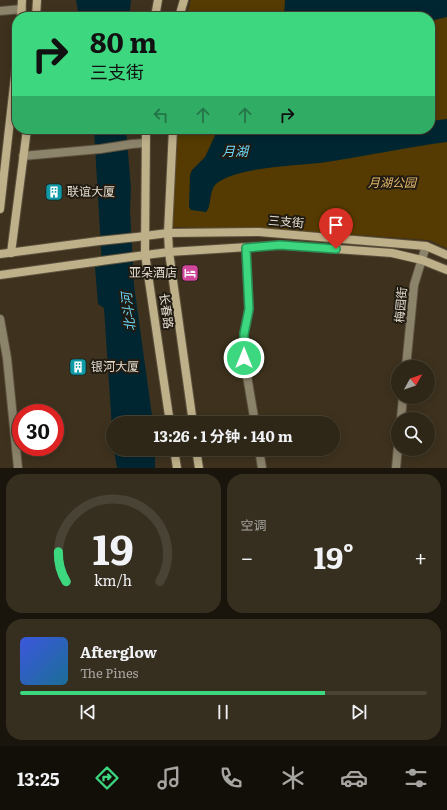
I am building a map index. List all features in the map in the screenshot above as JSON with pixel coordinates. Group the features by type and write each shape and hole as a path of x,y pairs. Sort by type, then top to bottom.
{"main road":[{"path":"21,12 22,0"},
{"path":"37,12 38,0"},
{"path":"156,12 158,0"},
{"path":"180,12 184,0"},
{"path":"0,208 12,102"},
{"path":"11,253 26,134"},
{"name":"长春路","path":"146,134 141,236 142,255 169,416"},
{"name":"长春路","path":"174,134 168,233 169,252 192,416"},
{"name":"三支街","path":"141,236 168,233 259,232 426,246 447,255"},
{"path":"0,254 141,236"},
{"name":"三支街","path":"142,255 280,245 392,253 422,260 447,270"},
{"path":"0,275 142,255"},
{"path":"175,456 177,468"},
{"path":"197,456 199,468"}],"street":[{"path":"0,11 12,12"},
{"path":"23,156 145,143"},
{"name":"梅园街","path":"407,360 414,285 426,246"},
{"path":"246,248 249,309 244,334 244,358 254,416"},
{"path":"0,319 3,358 18,468"},
{"path":"260,456 262,468"},
{"path":"396,468 397,456"}],"green space":[{"name":"月湖公园","path":"191,0 447,0 447,248 429,240 289,230 173,227 176,134 435,134 435,12 188,12"}],"water":[{"path":"76,0 131,0 130,12 78,12"},
{"path":"285,0 447,0 447,17 435,20 435,12 284,12"},
{"name":"月湖","path":"447,119 447,142 327,162 272,167 243,172 231,176 216,184 213,188 206,212 191,210 189,207 190,175 192,170 205,157 216,134 435,134 435,120"},
{"name":"北斗河","path":"94,134 126,134 131,189 130,210 134,285 152,416 111,416 104,308 98,304 95,267 102,266"},
{"path":"115,456 155,456 155,468 117,468"}],"place":[{"name":"联谊大厦","path":"54,192"},
{"name":"亚朵酒店","path":"190,273"},
{"name":"银河大厦","path":"78,367"}],"route":[{"path":"244,358 244,334 249,309 246,248 280,245 336,249"}]}
